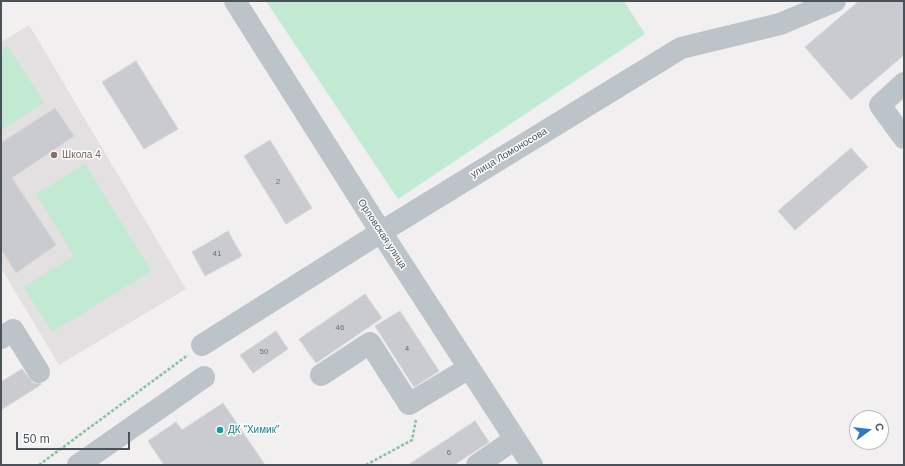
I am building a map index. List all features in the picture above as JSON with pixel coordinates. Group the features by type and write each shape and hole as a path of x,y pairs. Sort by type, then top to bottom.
{"street":[{"name":"Орловская улица","path":"235,1 381,232 532,465"},
{"name":"улица Ломоносова","path":"202,345 381,232 680,48 780,24 835,1"},
{"path":"904,83 880,105 904,138"},
{"path":"1,338 13,330 39,372"},
{"path":"321,375 370,343 409,404 469,368"},
{"path":"78,465 204,377"},
{"path":"477,465 515,439"}],"path":[{"path":"39,465 202,345"},
{"path":"366,465 412,440 422,397"}],"shaded area":[{"name":"Школа 4","path":"29,25 186,289 59,365 1,268 1,42"}],"green space":[{"path":"266,1 624,1 645,34 398,199"},
{"path":"8,46 44,103 1,130 1,50"},
{"path":"85,164 151,271 52,332 24,287 74,256 36,194"}],"building":[{"path":"859,1 904,1 904,55 851,100 805,47"},
{"path":"136,61 178,129 144,149 102,82"},
{"path":"55,108 74,136 12,178 56,245 16,273 1,249 1,143"},
{"path":"270,140 312,208 286,224 244,156"},
{"path":"851,148 868,167 795,230 778,211"},
{"path":"228,231 242,256 205,276 192,252"},
{"path":"365,294 382,318 316,363 299,339"},
{"path":"400,311 439,371 414,387 375,326"},
{"path":"276,331 288,349 253,373 240,355"},
{"path":"22,369 33,383 42,384 1,410 1,382"},
{"name":"ДК \"Химик\"","path":"223,403 265,465 164,465 148,441 176,422 182,430"},
{"path":"475,421 489,442 454,465 408,465"}],"place":[{"name":"Школа 4","path":"54,155"},
{"name":"ДК \"Химик\"","path":"220,430"}]}
